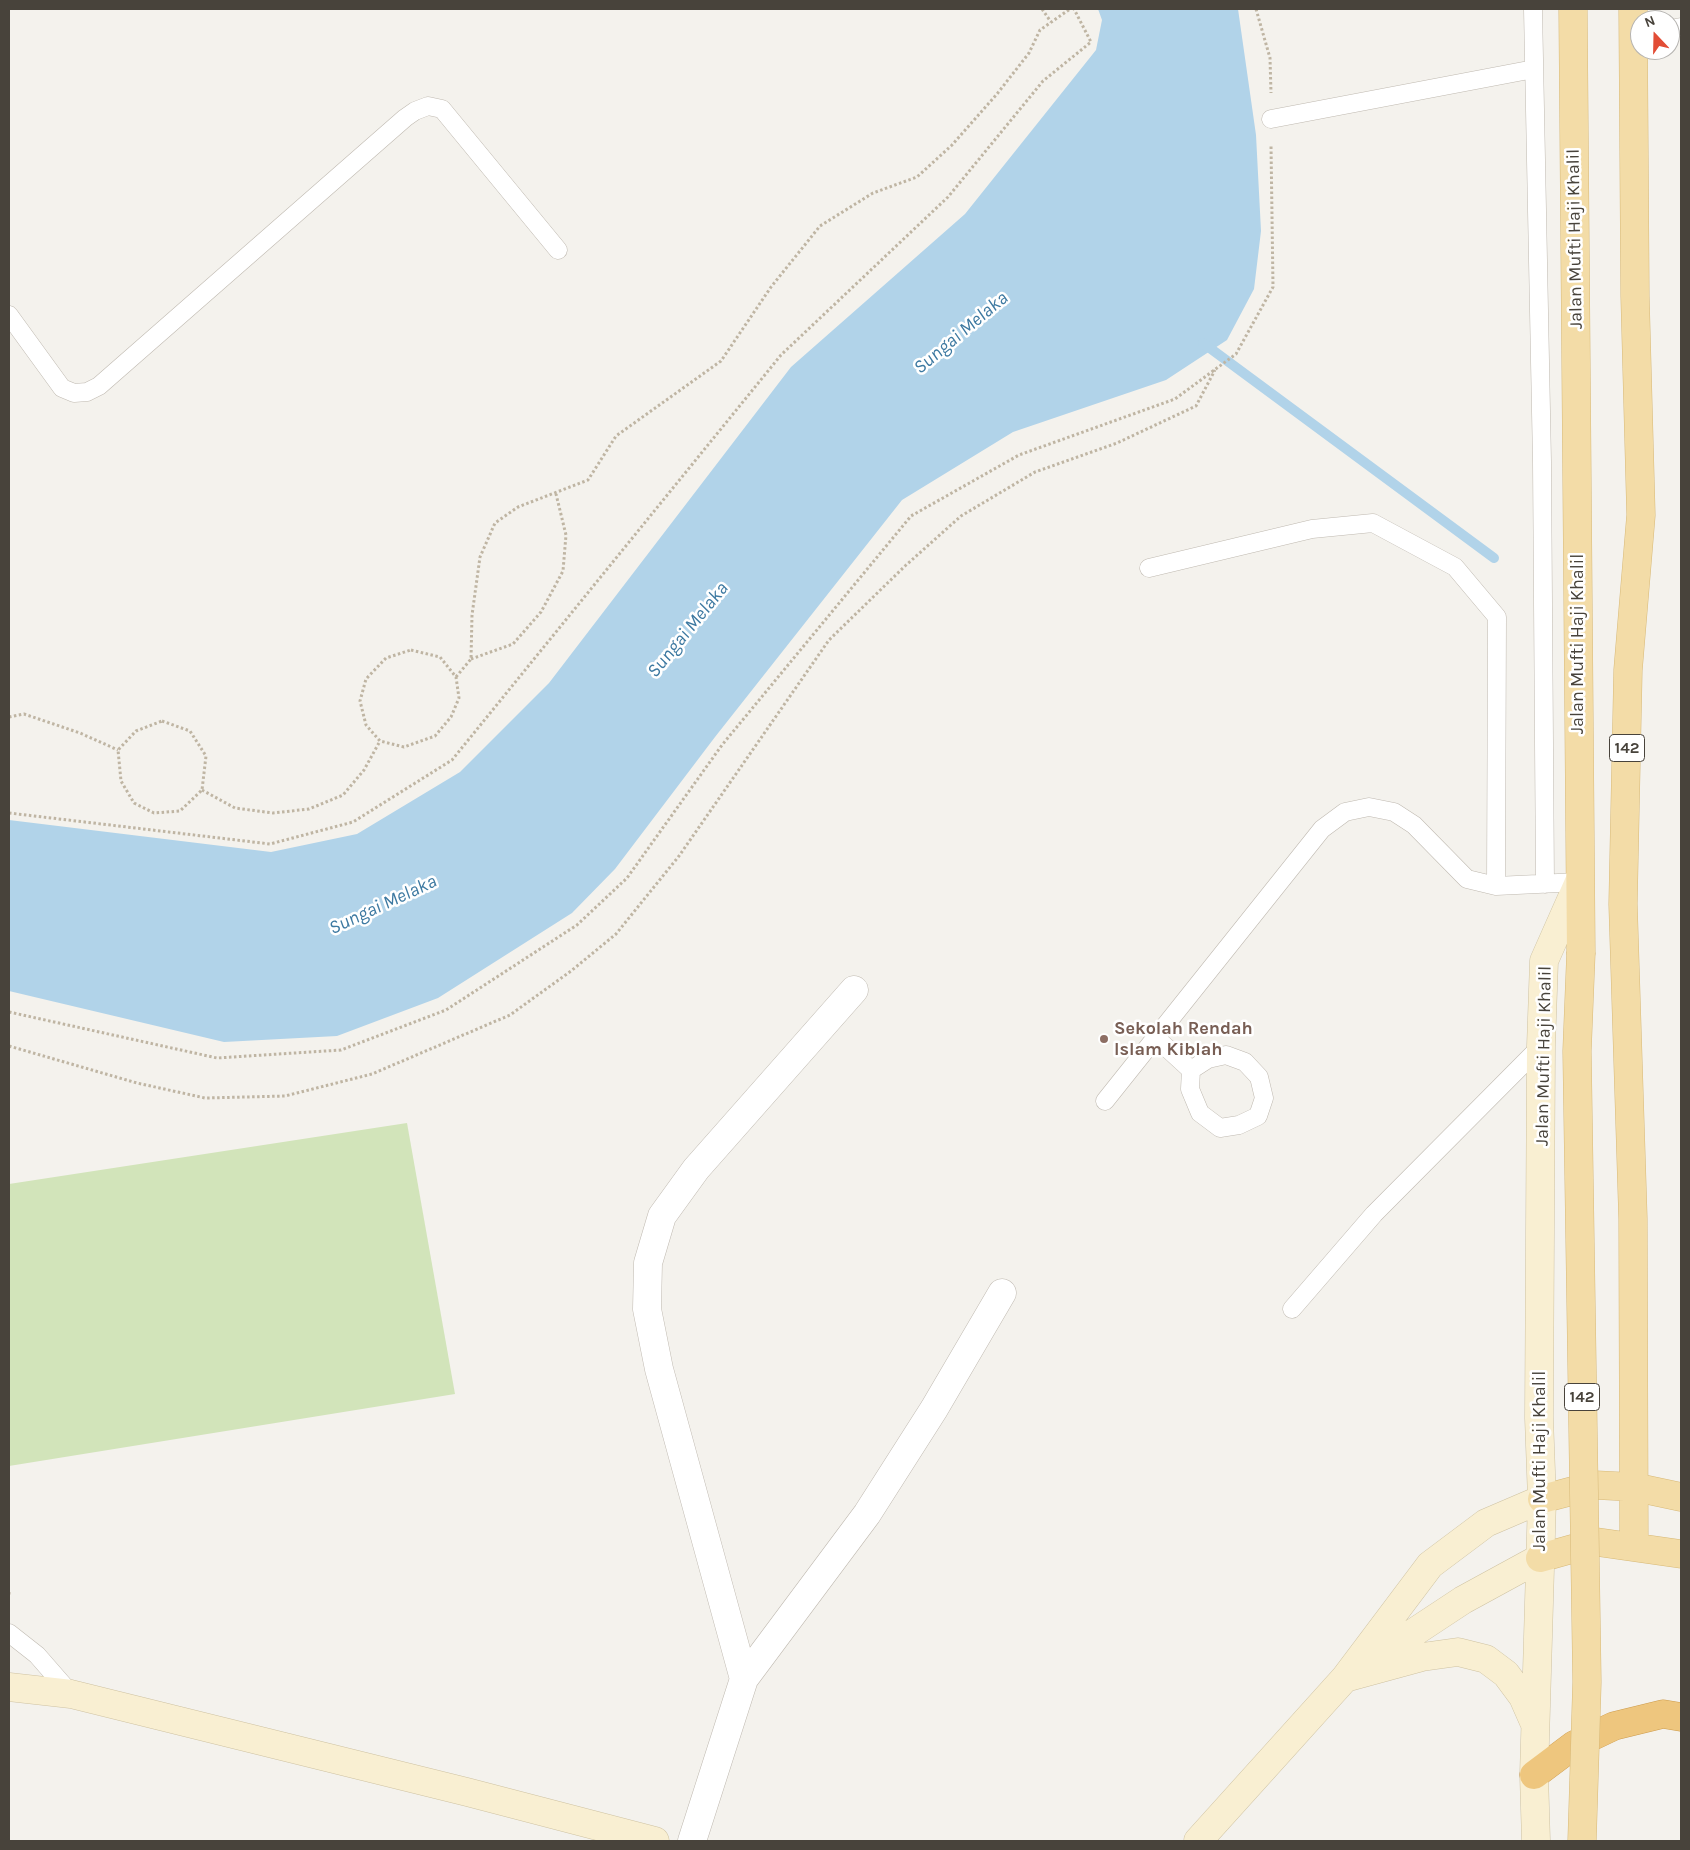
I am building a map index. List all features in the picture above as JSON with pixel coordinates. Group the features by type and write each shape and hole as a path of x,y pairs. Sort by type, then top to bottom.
{"highway":[{"path":"1534,1775 1574,1745 1614,1726 1663,1714 1681,1717"}],"main road":[{"name":"Jalan Mufti Haji Khalil","path":"1573,9 1579,882"},
{"name":"142","path":"1634,1546 1633,1219 1623,904 1628,670 1641,515 1635,296 1637,60"},
{"name":"142","path":"1579,882 1581,952 1577,1052 1587,1682 1582,1841"},
{"path":"1542,1500 1595,1485 1634,1487 1681,1497"},
{"path":"1540,1558 1597,1542 1681,1554"}],"street":[{"name":"Jalan Mufti Haji Khalil","path":"1536,1841 1534,1775 1542,1500 1540,1418 1541,1046 1544,961 1579,882"},
{"path":"744,1679 659,1369 647,1309 648,1264 662,1216 696,1169 854,990"},
{"path":"692,1841 744,1679 867,1514 934,1409 1002,1293"},
{"path":"1198,1841 1345,1678 1430,1565 1486,1523 1542,1500"},
{"path":"1345,1678 1463,1600 1540,1558"},
{"path":"1345,1678 1422,1657 1458,1652 1486,1659 1506,1674 1523,1697 1535,1726"},
{"path":"9,1687 71,1694 467,1792 655,1841"}],"lane":[{"path":"1533,9 1542,462 1545,884"},
{"path":"1271,119 1534,69"},
{"path":"9,315 62,388 74,392 87,392 99,386 404,118 428,106 442,109 558,250"},
{"path":"1149,568 1312,529 1372,523 1455,567 1497,617 1496,886"},
{"path":"1105,1101 1322,828 1345,812 1369,807 1394,812 1414,825 1467,880 1496,886 1579,882"},
{"path":"1155,1037 1191,1070"},
{"path":"1292,1309 1374,1214 1541,1046"},
{"path":"1226,1056 1245,1062 1259,1077 1264,1098 1258,1116 1239,1125 1220,1128 1200,1113 1190,1089 1191,1070 1208,1059 1226,1056"},
{"path":"9,1633 37,1655 71,1694"}],"path":[{"path":"1042,9 1051,22"},
{"path":"471,659 472,615 480,557 495,523 518,507 556,494 588,480 616,436 721,361 772,287 820,226 872,193 917,177 952,145 1030,53 1040,30 1070,9"},
{"path":"9,813 270,844 353,822 452,760 781,355 948,197 1043,81 1091,42 1074,9"},
{"path":"9,1012 217,1058 341,1050 446,1010 577,925 627,878 722,745 911,516 1019,455 1175,399 1236,354 1273,286 1270,58 1256,9"},
{"path":"9,1046 137,1084 205,1098 285,1096 372,1074 510,1015 572,971 616,934 679,856 829,640 905,566 960,516 1035,472 1117,443 1196,406 1217,368"},
{"path":"456,677 471,659 513,644 541,612 562,571 566,535 556,494"},
{"path":"411,650 440,657 456,677 459,698 451,717 435,736 404,747 380,741 366,726 360,701 366,680 386,658 411,650"},
{"path":"9,717 24,714 80,733 118,750"},
{"path":"162,721 190,731 206,756 202,790 180,811 154,814 134,803 121,781 118,750 136,731 162,721"},
{"path":"202,790 235,808 273,813 309,809 342,795 364,770 380,741"}],"green space":[{"path":"407,1123 455,1394 9,1466 9,1184"}],"water":[{"name":"Sungai Melaka","path":"1098,9 1238,9 1256,135 1261,231 1254,289 1227,340 1166,380 1013,432 902,500 715,737 615,869 572,913 438,998 337,1036 224,1042 9,991 9,820 271,852 357,834 460,772 549,683 791,367 965,214 1096,50 1102,20"}],"waterway":[{"path":"1203,343 1494,558"}],"place":[{"name":"Sekolah Rendah Islam Kiblah","path":"1104,1039"}]}
